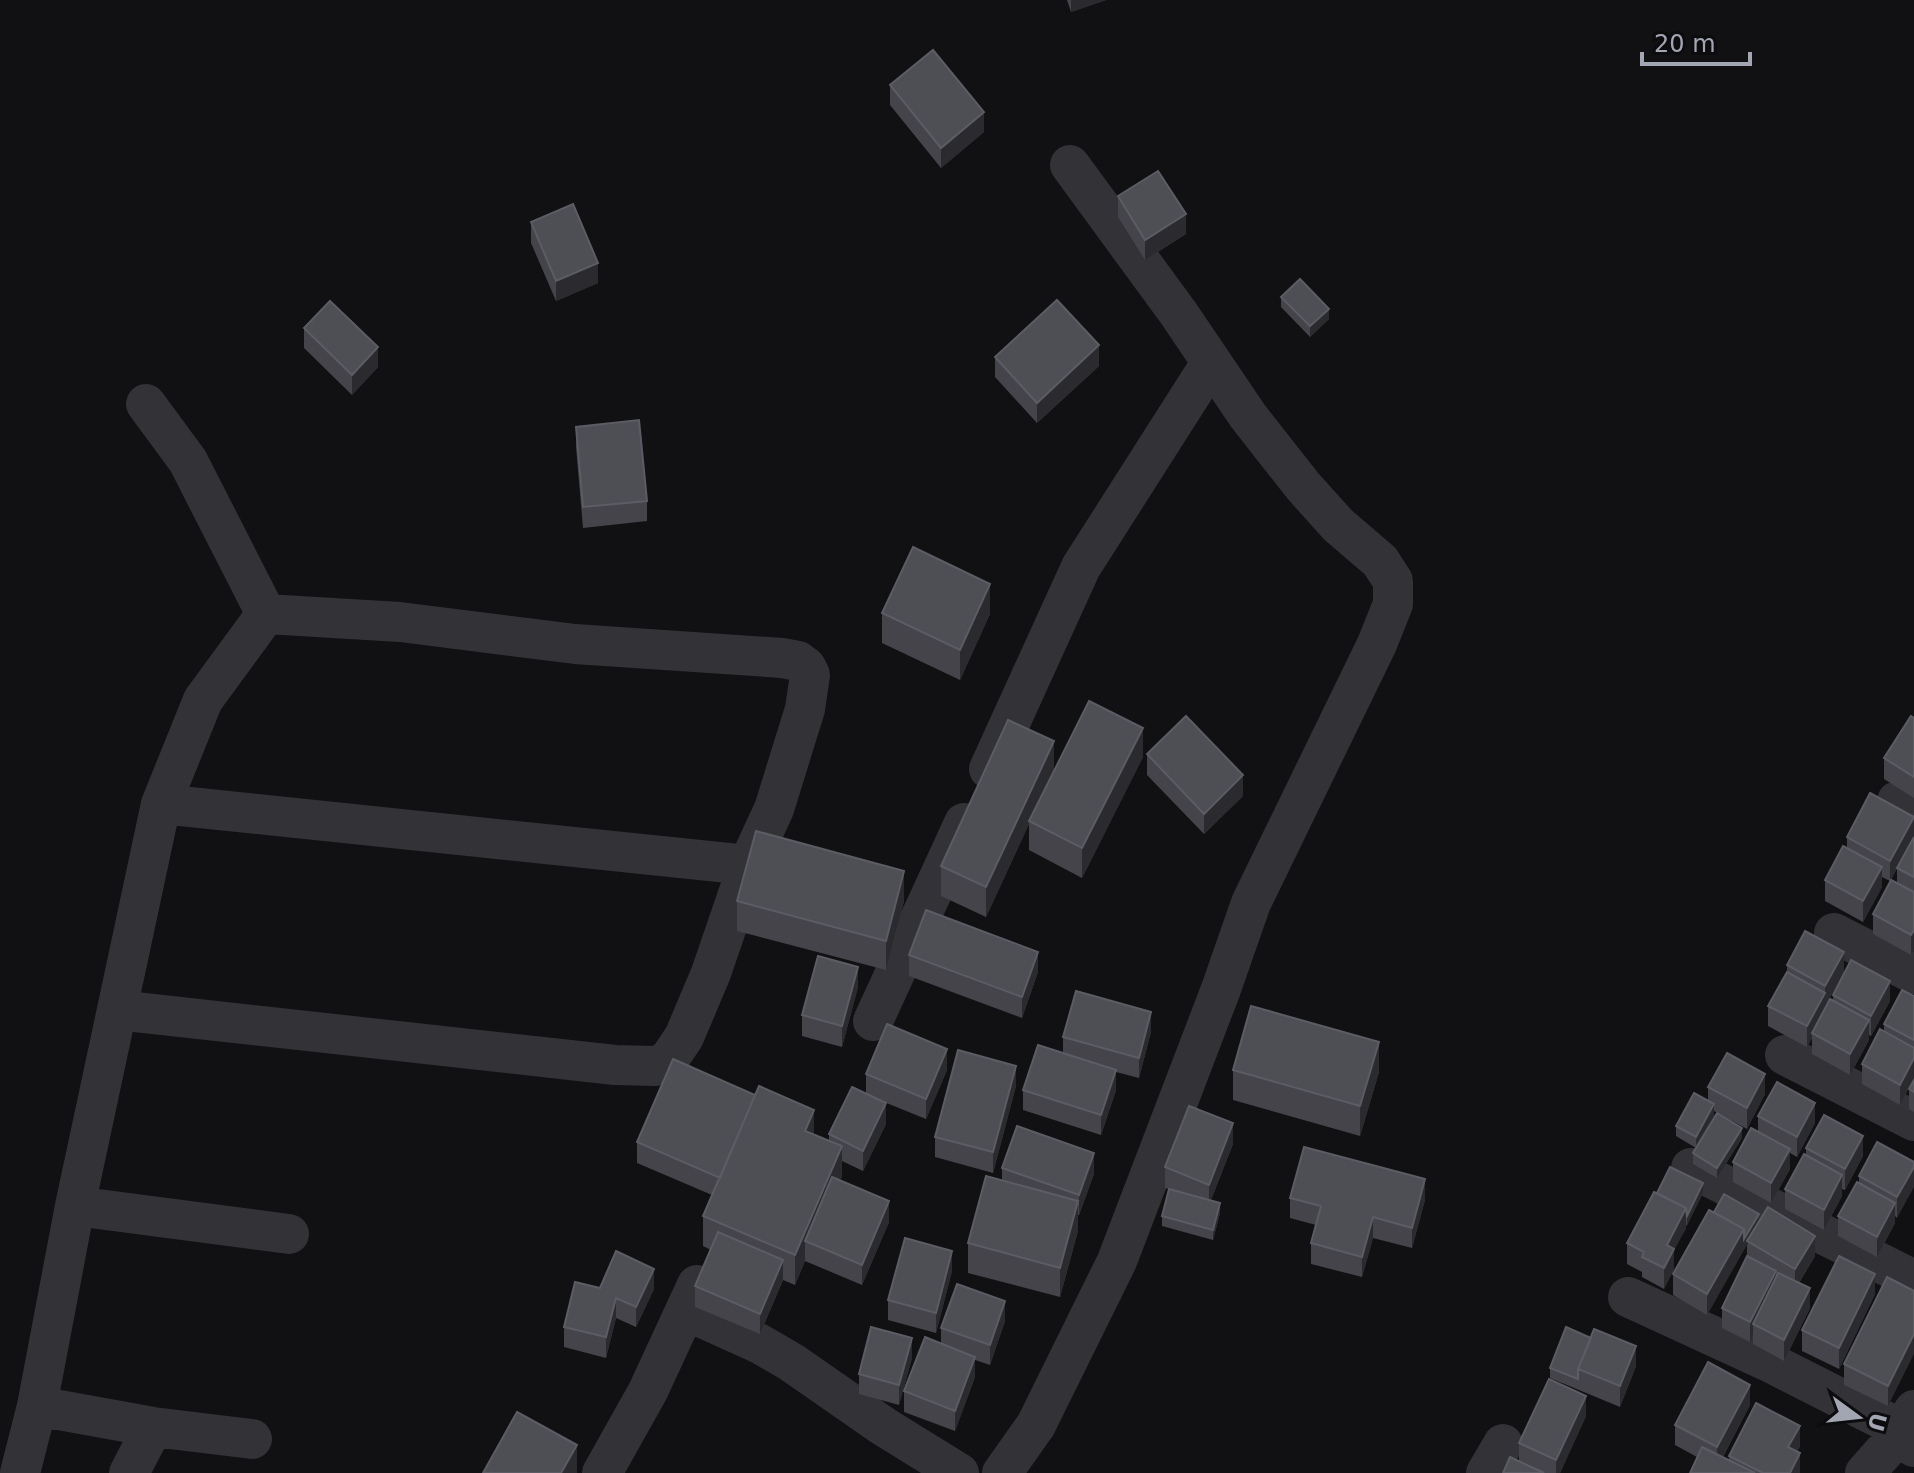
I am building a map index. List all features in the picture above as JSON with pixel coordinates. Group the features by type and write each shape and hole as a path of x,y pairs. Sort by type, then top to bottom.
{"street":[{"path":"1002,1473 1036,1425 1117,1261 1251,903 1377,644 1393,604 1393,581 1380,561 1338,525 1248,416 1070,165"},
{"path":"873,1021 1081,567 1211,363"},
{"path":"146,404 188,461 266,614"},
{"path":"20,1473 37,1406 75,1206 161,804 203,700 266,614"},
{"path":"117,1010 615,1065 655,1066 667,1062 684,1037 711,973 748,865 774,809 805,709 810,675 798,661 575,644 400,622 266,614"},
{"path":"161,804 748,865"},
{"path":"1834,933 1914,974"},
{"path":"1785,1055 1914,1121"},
{"path":"1691,1168 1914,1280"},
{"path":"75,1206 289,1234"},
{"path":"602,1473 648,1391 702,1274"},
{"path":"1628,1297 1910,1429 1865,1473"},
{"path":"687,1311 760,1344 791,1362 883,1426 959,1473"},
{"path":"37,1406 153,1427 252,1439"},
{"path":"129,1473 153,1427"}],"building":[{"path":"933,50 984,112 941,148 890,85"},
{"path":"1158,171 1186,214 1145,240 1118,196"},
{"path":"573,204 598,263 556,281 531,222"},
{"path":"1300,279 1329,309 1310,326 1281,297"},
{"path":"1057,300 1099,345 1037,403 995,357"},
{"path":"330,301 378,347 352,375 304,328"},
{"path":"639,420 647,501 583,507 576,427"},
{"path":"913,547 990,584 960,650 882,613"},
{"path":"1089,701 1143,728 1082,848 1029,821"},
{"path":"1186,716 1243,775 1204,814 1147,754"},
{"path":"1911,716 1914,718 1914,777 1884,758"},
{"path":"1008,720 1054,741 986,887 941,866"},
{"path":"1870,793 1914,817 1890,861 1847,837"},
{"path":"756,831 904,871 886,941 737,901"},
{"path":"1914,837 1914,877 1897,868"},
{"path":"1843,846 1882,867 1863,901 1825,880"},
{"path":"1891,880 1914,892 1914,930 1911,935 1873,914"},
{"path":"926,910 1038,952 1022,997 909,955"},
{"path":"1805,931 1844,952 1825,986 1787,965"},
{"path":"818,956 858,967 842,1026 802,1015"},
{"path":"1851,960 1890,981 1871,1016 1833,995"},
{"path":"1787,972 1825,993 1807,1026 1768,1006"},
{"path":"1902,990 1914,996 1914,1040 1884,1024"},
{"path":"1076,991 1151,1012 1139,1058 1063,1037"},
{"path":"1830,999 1869,1020 1850,1054 1812,1033"},
{"path":"1251,1006 1379,1042 1360,1106 1233,1070"},
{"path":"887,1024 947,1049 926,1099 866,1074"},
{"path":"1880,1029 1914,1048 1914,1058 1900,1085 1862,1064"},
{"path":"1038,1045 1116,1070 1101,1115 1023,1090"},
{"path":"958,1050 1016,1066 993,1152 935,1137"},
{"path":"1727,1053 1765,1074 1747,1108 1708,1087"},
{"path":"673,1059 755,1095 720,1178 637,1142"},
{"path":"1777,1082 1815,1103 1797,1137 1758,1116"},
{"path":"759,1086 814,1110 805,1131 842,1146 795,1255 703,1216"},
{"path":"852,1087 886,1103 863,1151 829,1134"},
{"path":"1694,1093 1714,1104 1696,1137 1676,1126"},
{"path":"1189,1106 1233,1123 1209,1185 1165,1167"},
{"path":"1717,1113 1742,1128 1717,1168 1693,1153"},
{"path":"1824,1115 1863,1136 1845,1169 1806,1148"},
{"path":"1017,1126 1094,1153 1079,1195 1002,1168"},
{"path":"1751,1128 1790,1149 1771,1183 1733,1162"},
{"path":"1877,1142 1914,1162 1897,1197 1859,1176"},
{"path":"1304,1147 1425,1179 1412,1228 1373,1217 1362,1257 1311,1243 1321,1206 1290,1198"},
{"path":"1804,1154 1842,1175 1824,1210 1785,1189"},
{"path":"1670,1167 1703,1183 1687,1216 1686,1208 1657,1193"},
{"path":"986,1176 1078,1201 1060,1268 968,1243"},
{"path":"832,1177 889,1201 862,1265 805,1241"},
{"path":"1857,1182 1895,1203 1877,1237 1838,1216"},
{"path":"1169,1189 1220,1203 1213,1230 1162,1216"},
{"path":"1654,1192 1686,1208 1667,1245 1674,1249 1664,1268 1642,1257 1644,1252 1627,1243"},
{"path":"1724,1194 1759,1214 1744,1239 1744,1229 1714,1212"},
{"path":"1768,1207 1815,1236 1795,1269 1747,1241"},
{"path":"1709,1210 1744,1229 1707,1294 1673,1274"},
{"path":"718,1232 783,1260 760,1314 695,1286"},
{"path":"905,1238 952,1251 936,1313 888,1300"},
{"path":"616,1251 654,1269 636,1307 616,1298 606,1337 564,1327 575,1282 600,1288"},
{"path":"1747,1256 1776,1271 1750,1322 1722,1308"},
{"path":"1839,1256 1875,1274 1839,1348 1802,1330"},
{"path":"1778,1273 1810,1288 1784,1340 1753,1324"},
{"path":"1887,1277 1914,1291 1914,1334 1888,1386 1844,1364"},
{"path":"957,1284 1005,1301 990,1345 941,1328"},
{"path":"871,1327 912,1338 899,1385 859,1374"},
{"path":"1566,1327 1591,1338 1578,1369 1578,1379 1550,1368"},
{"path":"1594,1329 1636,1346 1620,1386 1578,1369"},
{"path":"925,1337 975,1357 955,1411 904,1391"},
{"path":"1708,1362 1750,1385 1717,1447 1675,1425"},
{"path":"1549,1379 1586,1396 1556,1460 1519,1443"},
{"path":"1756,1403 1800,1426 1788,1447 1800,1453 1790,1473 1763,1473 1729,1456"},
{"path":"517,1412 577,1445 561,1473 483,1473"},
{"path":"1702,1447 1755,1473 1690,1473"},
{"path":"1510,1457 1544,1473 1503,1473"}]}
